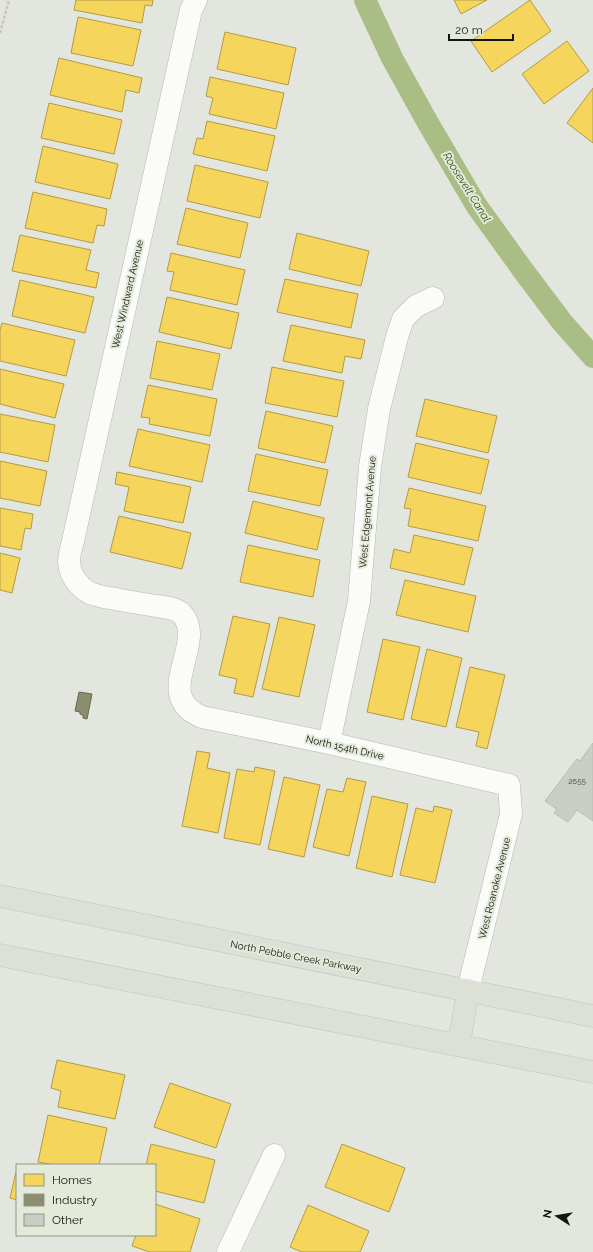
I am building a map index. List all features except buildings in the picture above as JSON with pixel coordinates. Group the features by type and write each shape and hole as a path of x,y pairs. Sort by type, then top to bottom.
{"main road":[{"name":"North Pebble Creek Parkway","path":"0,896 593,1016"},
{"path":"0,955 458,1044 593,1072"},
{"path":"458,1044 468,990"}],"street":[{"name":"West Windward Avenue","path":"185,705 179,692 180,677 188,640 188,625 181,614 169,608 94,595 80,586 72,574 69,561 72,541 191,10 196,0"},
{"name":"West Edgemont Avenue","path":"329,743 359,601 370,467 379,410 396,338 404,318 416,306 433,298"},
{"name":"North 154th Drive","path":"185,705 192,713 202,717 329,743 509,785"},
{"name":"West Roanoke Avenue","path":"468,990 511,814 509,785"},
{"path":"228,1252 274,1155"}],"path":[{"path":"0,33 9,0"}],"waterway":[{"name":"Roosevelt Canal","path":"365,0 392,58 476,205 562,322 593,357"}]}
